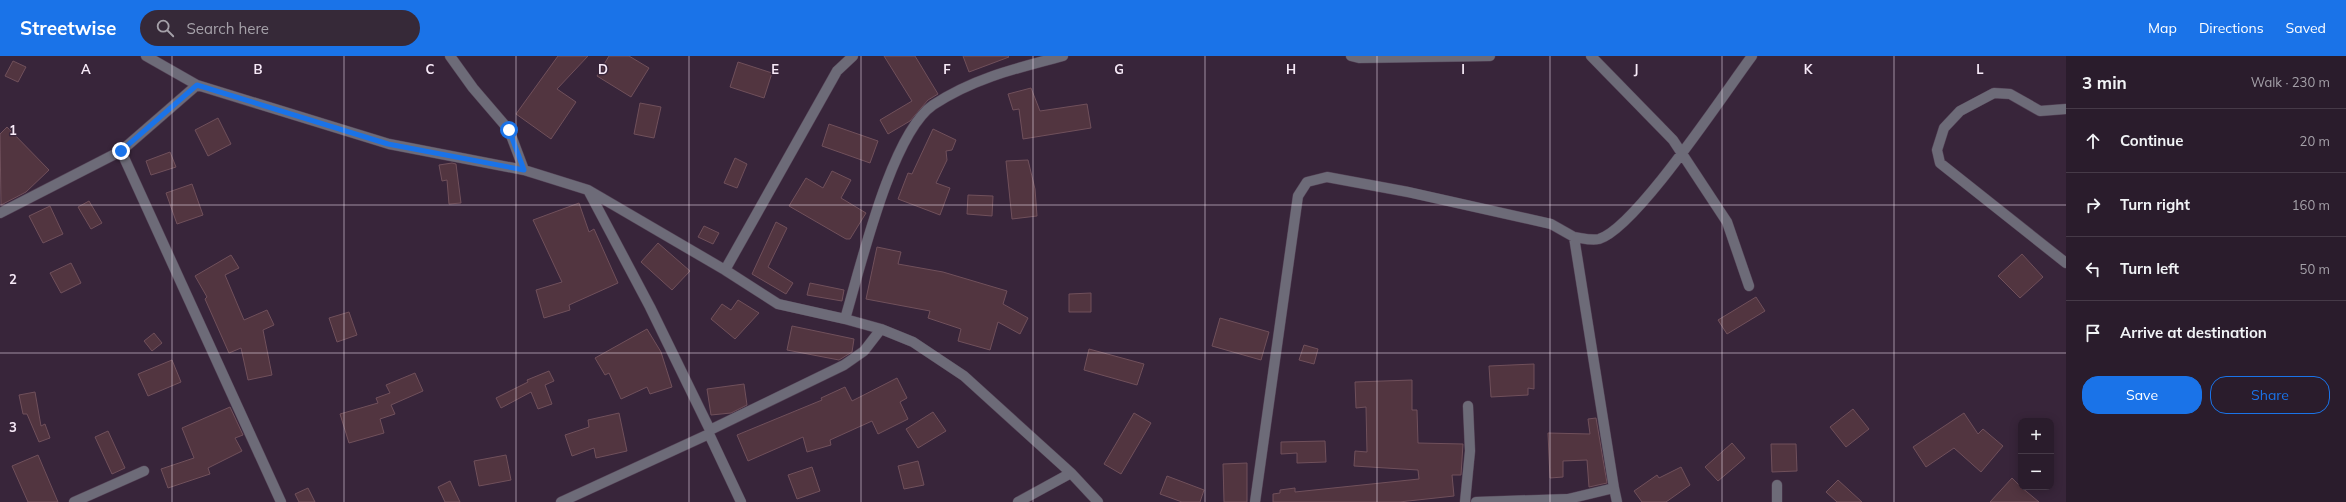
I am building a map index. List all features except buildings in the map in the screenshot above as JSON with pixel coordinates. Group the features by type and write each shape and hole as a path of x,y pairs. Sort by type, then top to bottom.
{"street":[{"path":"146,56 197,85 388,144 524,170 588,190 725,270 778,304 845,319 881,329 912,342 964,376 1071,473 1098,502"},
{"path":"450,56 473,88 509,130 524,170"},
{"path":"725,270 837,72 854,56"},
{"path":"845,319 880,201 908,134 932,106 991,75 1063,56"},
{"path":"1351,56 1359,58 1490,56"},
{"path":"1591,56 1673,140 1680,153 1727,222 1749,286"},
{"path":"1255,502 1298,196 1307,182 1327,177 1408,192 1551,224 1574,237 1598,239 1611,232 1644,201 1752,56"},
{"path":"0,213 121,151 197,85"},
{"path":"2066,109 2040,111 2010,94 1994,93 1960,111 1944,128 1937,150 1940,163 2066,263"},
{"path":"121,151 281,502"},
{"path":"588,190 650,307 710,432 741,502"},
{"path":"1574,237 1614,488 1618,502"},
{"path":"561,502 710,432 844,365 864,351 881,329"},
{"path":"1465,502 1470,451 1468,406"},
{"path":"74,502 144,471"},
{"path":"1018,502 1071,473"},
{"path":"1776,485 1777,502"},
{"path":"1476,502 1568,499 1614,488"}],"route":[{"path":"121,151 197,85 388,144 524,170 509,130"}]}
